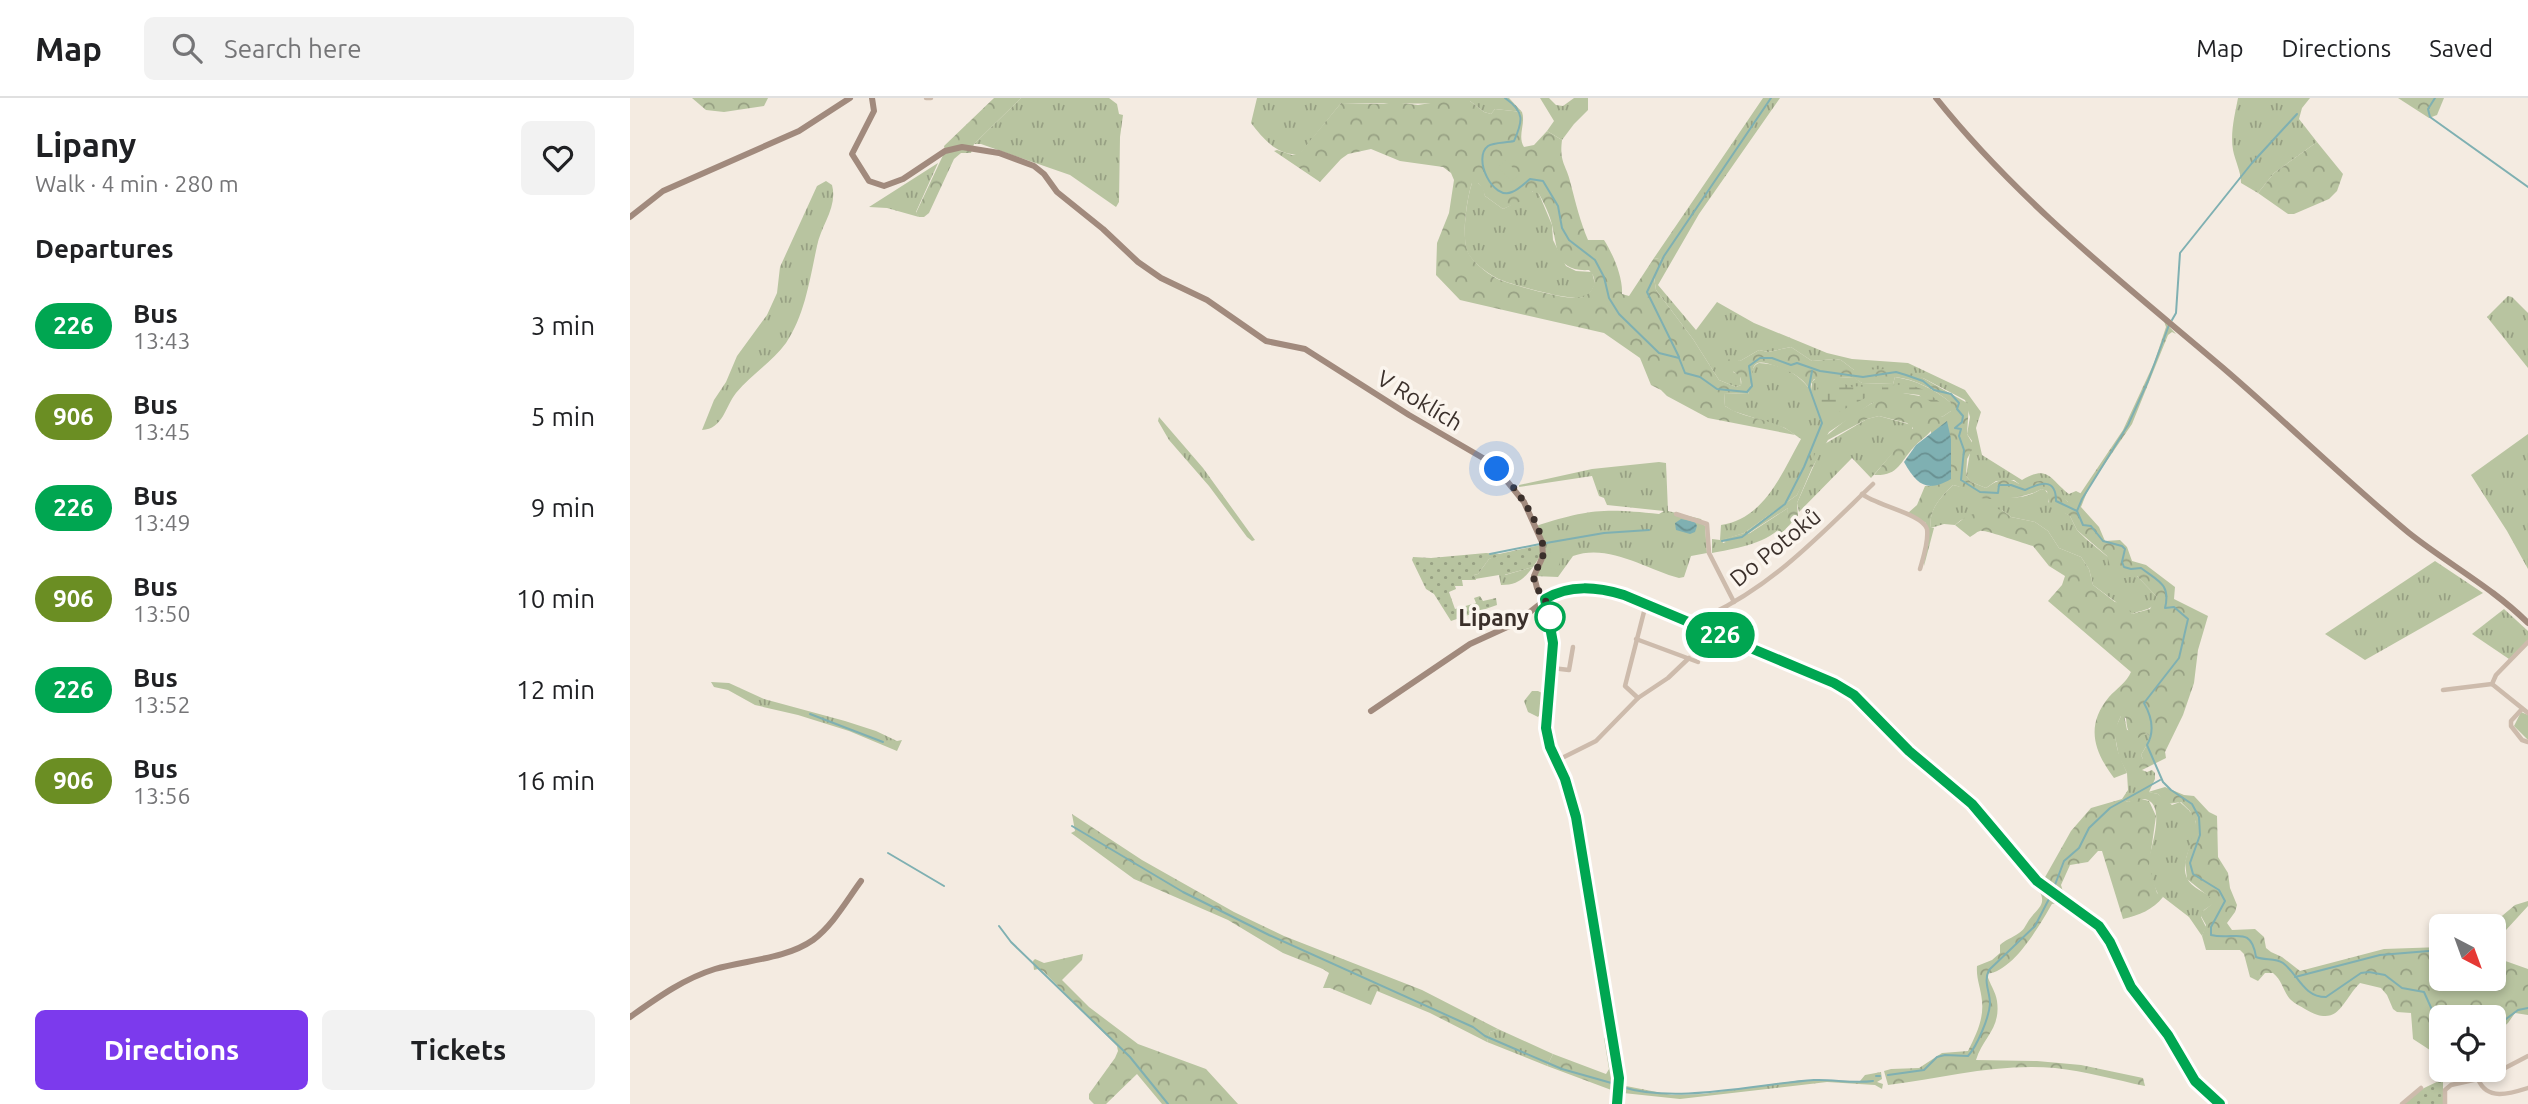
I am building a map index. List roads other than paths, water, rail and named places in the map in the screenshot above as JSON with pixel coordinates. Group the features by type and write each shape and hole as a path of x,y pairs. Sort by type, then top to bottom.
{"street":[{"path":"630,217 663,191 777,142 850,98"},
{"name":"V Roklích","path":"872,98 874,111 852,154 869,181 874,184 894,184 945,151 962,147 989,150 1030,164 1041,172 1057,192 1138,262 1161,278 1207,300 1266,341 1306,349 1409,415 1483,458 1497,469 1524,502 1542,543 1541,562 1534,576 1537,588 1545,599 1551,626 1552,668 1546,728 1576,817 1619,1083 1617,1104"},
{"path":"1936,98 1969,139 2058,227 2240,382 2316,453 2412,535 2502,600 2528,623"},
{"name":"Do Potoků","path":"1689,621 1705,617 1734,602 1791,563 1873,484"},
{"path":"1863,494 1886,508 1915,518 1925,526 1927,530 1920,569"},
{"path":"1676,514 1707,524 1709,553 1734,602"},
{"path":"1371,710 1470,644 1516,623 1545,599 1566,589 1591,587 1624,595 1834,683 1854,695 1909,751 1972,804 2047,890 2086,916 2105,934 2131,987 2168,1035 2195,1081 2220,1104"},
{"path":"1638,698 1625,686 1646,604"},
{"path":"1636,639 1698,662"},
{"path":"2492,684 2496,675 2528,642"},
{"path":"1552,668 1569,670 1573,648"},
{"path":"1556,761 1596,741 1638,698 1668,678 1689,659"},
{"path":"2443,690 2492,684 2528,713"},
{"path":"2522,709 2511,721 2511,726 2513,731 2528,743"},
{"path":"630,1017 669,990 712,970 786,953 805,945 825,929 861,881"},
{"path":"2506,1066 2528,1056"},
{"path":"2445,1104 2445,1090 2451,1085 2464,1082"},
{"path":"2478,1082 2489,1093 2496,1095 2528,1088"},
{"path":"2402,1104 2421,1088"}],"water":[{"path":"1947,421 1951,439 1951,479 1929,486 1918,481 1904,462 1916,445"},
{"path":"1681,519 1695,522 1695,532 1690,534 1676,530 1675,523"}],"waterway":[{"path":"1505,98 1519,112 1520,122 1514,141 1488,146 1484,152 1482,160 1492,185 1505,193 1514,191 1530,179 1543,181 1558,206 1562,228 1569,240 1595,260 1604,277 1609,298 1619,314 1659,353 1679,358 1685,373 1700,377 1717,389 1747,392 1752,386 1749,366 1760,358 1772,358 1820,371 1863,377 1896,372 1923,381 1934,390 1951,394 1959,403 1957,409 1963,416 1962,422 1955,428 1961,429 1959,436 1964,450 1961,480 1980,492 1998,493 1999,485 2011,485 2025,490 2036,485 2050,485 2056,501 2077,511 2083,525 2091,526 2103,541 2125,549 2122,562 2124,567 2141,568 2158,580 2165,588 2165,608 2174,607 2188,619 2179,658 2144,703 2151,724 2147,745 2163,782 2192,804 2199,817 2200,835 2190,863 2193,874 2219,890 2225,901 2211,927 2211,935 2246,937 2254,947 2256,957 2283,963 2306,989 2318,996 2326,997 2361,973 2369,972 2385,975 2402,988 2424,992 2430,1005"},
{"path":"1679,357 1647,292 1664,256 1771,98"},
{"path":"2435,98 2428,109 2430,117 2528,187"},
{"path":"2172,320 2176,313 2180,253 2252,163 2297,114"},
{"path":"2077,511 2128,425 2169,325"},
{"path":"1722,541 1742,537 1785,504 1822,423 1809,387 1812,371"},
{"path":"1546,543 1604,533 1649,530"},
{"path":"1490,554 1540,544"},
{"path":"810,714 883,742"},
{"path":"2053,890 2064,861 2079,848 2089,828 2110,808 2160,780"},
{"path":"1072,826 1183,892 1269,935 1473,1027 1485,1036 1562,1069 1615,1084"},
{"path":"888,853 944,886"},
{"path":"1888,1075 1924,1070 1937,1057 1945,1055 1968,1056 1979,1039 1989,1010 1989,970 2035,926 2051,895"},
{"path":"999,926 1011,942 1130,1057 1168,1104"},
{"path":"2295,977 2380,955 2429,951"},
{"path":"2506,1019 2518,1010 2528,1008"},
{"path":"1622,1087 1667,1094 1814,1080 1873,1081"}],"place":[{"name":"Lipany","path":"1550,617"}]}
